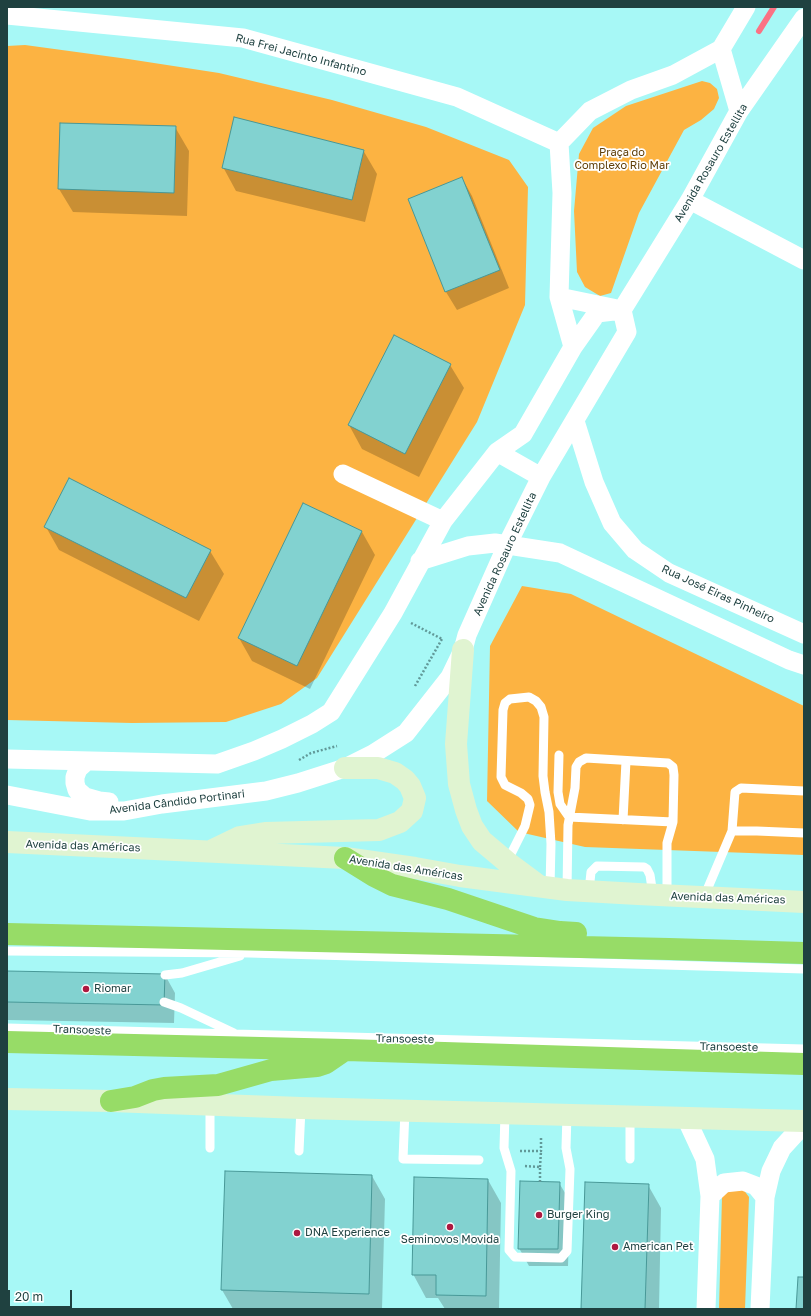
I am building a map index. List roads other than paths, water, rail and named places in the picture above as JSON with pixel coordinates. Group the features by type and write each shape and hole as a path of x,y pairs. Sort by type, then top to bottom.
{"highway":[{"path":"345,858 392,885 448,899 534,928 560,932 619,937 647,942 670,949"},
{"path":"7,934 804,953"},
{"path":"7,1042 346,1050 804,1064"},
{"path":"111,1101 136,1097 153,1090 164,1088 218,1085 271,1070 317,1066 346,1050"}],"main road":[{"path":"463,650 456,744 459,784 466,810 472,826 482,840 507,862 552,888"},
{"path":"210,851 240,837 265,834 380,830 400,822 412,811 415,798 410,786 405,780 395,773 378,768 345,768"},
{"name":"Avenida das Américas","path":"7,842 345,858 460,876 552,888 660,896 804,902"},
{"path":"7,1099 804,1122"}],"street":[{"path":"573,347 559,297 562,193 558,143 590,111 631,90 673,75 721,49 746,7"},
{"name":"Rua Frei Jacinto Infantino","path":"7,15 243,38 457,97 558,143"},
{"name":"Avenida Rosauro Estellita","path":"345,768 373,754 406,733 450,677 463,650 467,635 507,545 541,477 627,332 622,310 690,200 739,111 804,18"},
{"path":"721,49 739,111"},
{"path":"690,200 804,260"},
{"path":"559,297 622,310"},
{"path":"7,759 217,764 282,739 312,724 330,712 392,613 443,521 497,452 523,434 573,347 597,313 622,310"},
{"name":"Rua José Eiras Pinheiro","path":"574,420 594,482 612,523 635,550 669,573 804,634"},
{"path":"497,452 541,477"},
{"path":"343,474 443,521"},
{"path":"420,561 468,546 495,543 560,553 790,660 804,665"},
{"path":"86,761 78,769 75,777 77,790 85,797 99,801 162,804"},
{"name":"Avenida Cândido Portinari","path":"7,795 90,811 124,811 162,804 266,791 298,784 345,768"},
{"path":"686,1118 705,1159 710,1196 706,1309"},
{"path":"760,1309 765,1198 771,1171 782,1148 804,1122"},
{"path":"710,1196 724,1183 743,1181 756,1186 765,1198"}],"lane":[{"path":"507,862 525,826 530,805 528,799 521,793 505,784 501,777 503,710 505,704 510,699 529,698 536,701 541,707 544,716 543,776 549,812 552,888"},
{"path":"559,755 558,792 560,804 569,817"},
{"path":"552,888 575,788 576,767 579,762 586,758 668,763 673,766 674,775 673,822 668,843 660,896"},
{"path":"624,820 626,761"},
{"path":"704,897 732,831 735,792 741,788 804,791"},
{"path":"569,817 673,822"},
{"path":"732,831 804,833"},
{"path":"7,951 249,953 804,969"},
{"path":"165,976 182,973 249,953"},
{"path":"164,1002 181,1008 237,1035"},
{"name":"Transoeste","path":"7,1028 804,1049"},
{"path":"210,1105 210,1148"},
{"path":"299,1151 301,1108"},
{"path":"405,1110 403,1159 479,1160"},
{"path":"505,1113 504,1148 511,1171 509,1250 516,1257 561,1258 567,1251 570,1169 566,1148 567,1114"},
{"path":"630,1116 630,1159"}],"waterway":[{"path":"759,31 774,7"}],"place":[{"name":"Riomar","path":"86,989"},
{"name":"Burger King","path":"539,1215"},
{"name":"Seminovos Movida","path":"450,1227"},
{"name":"DNA Experience","path":"297,1233"},
{"name":"American Pet","path":"615,1247"}],"park label":[{"name":"Praça do Complexo Rio Mar","path":"622,159"}]}
